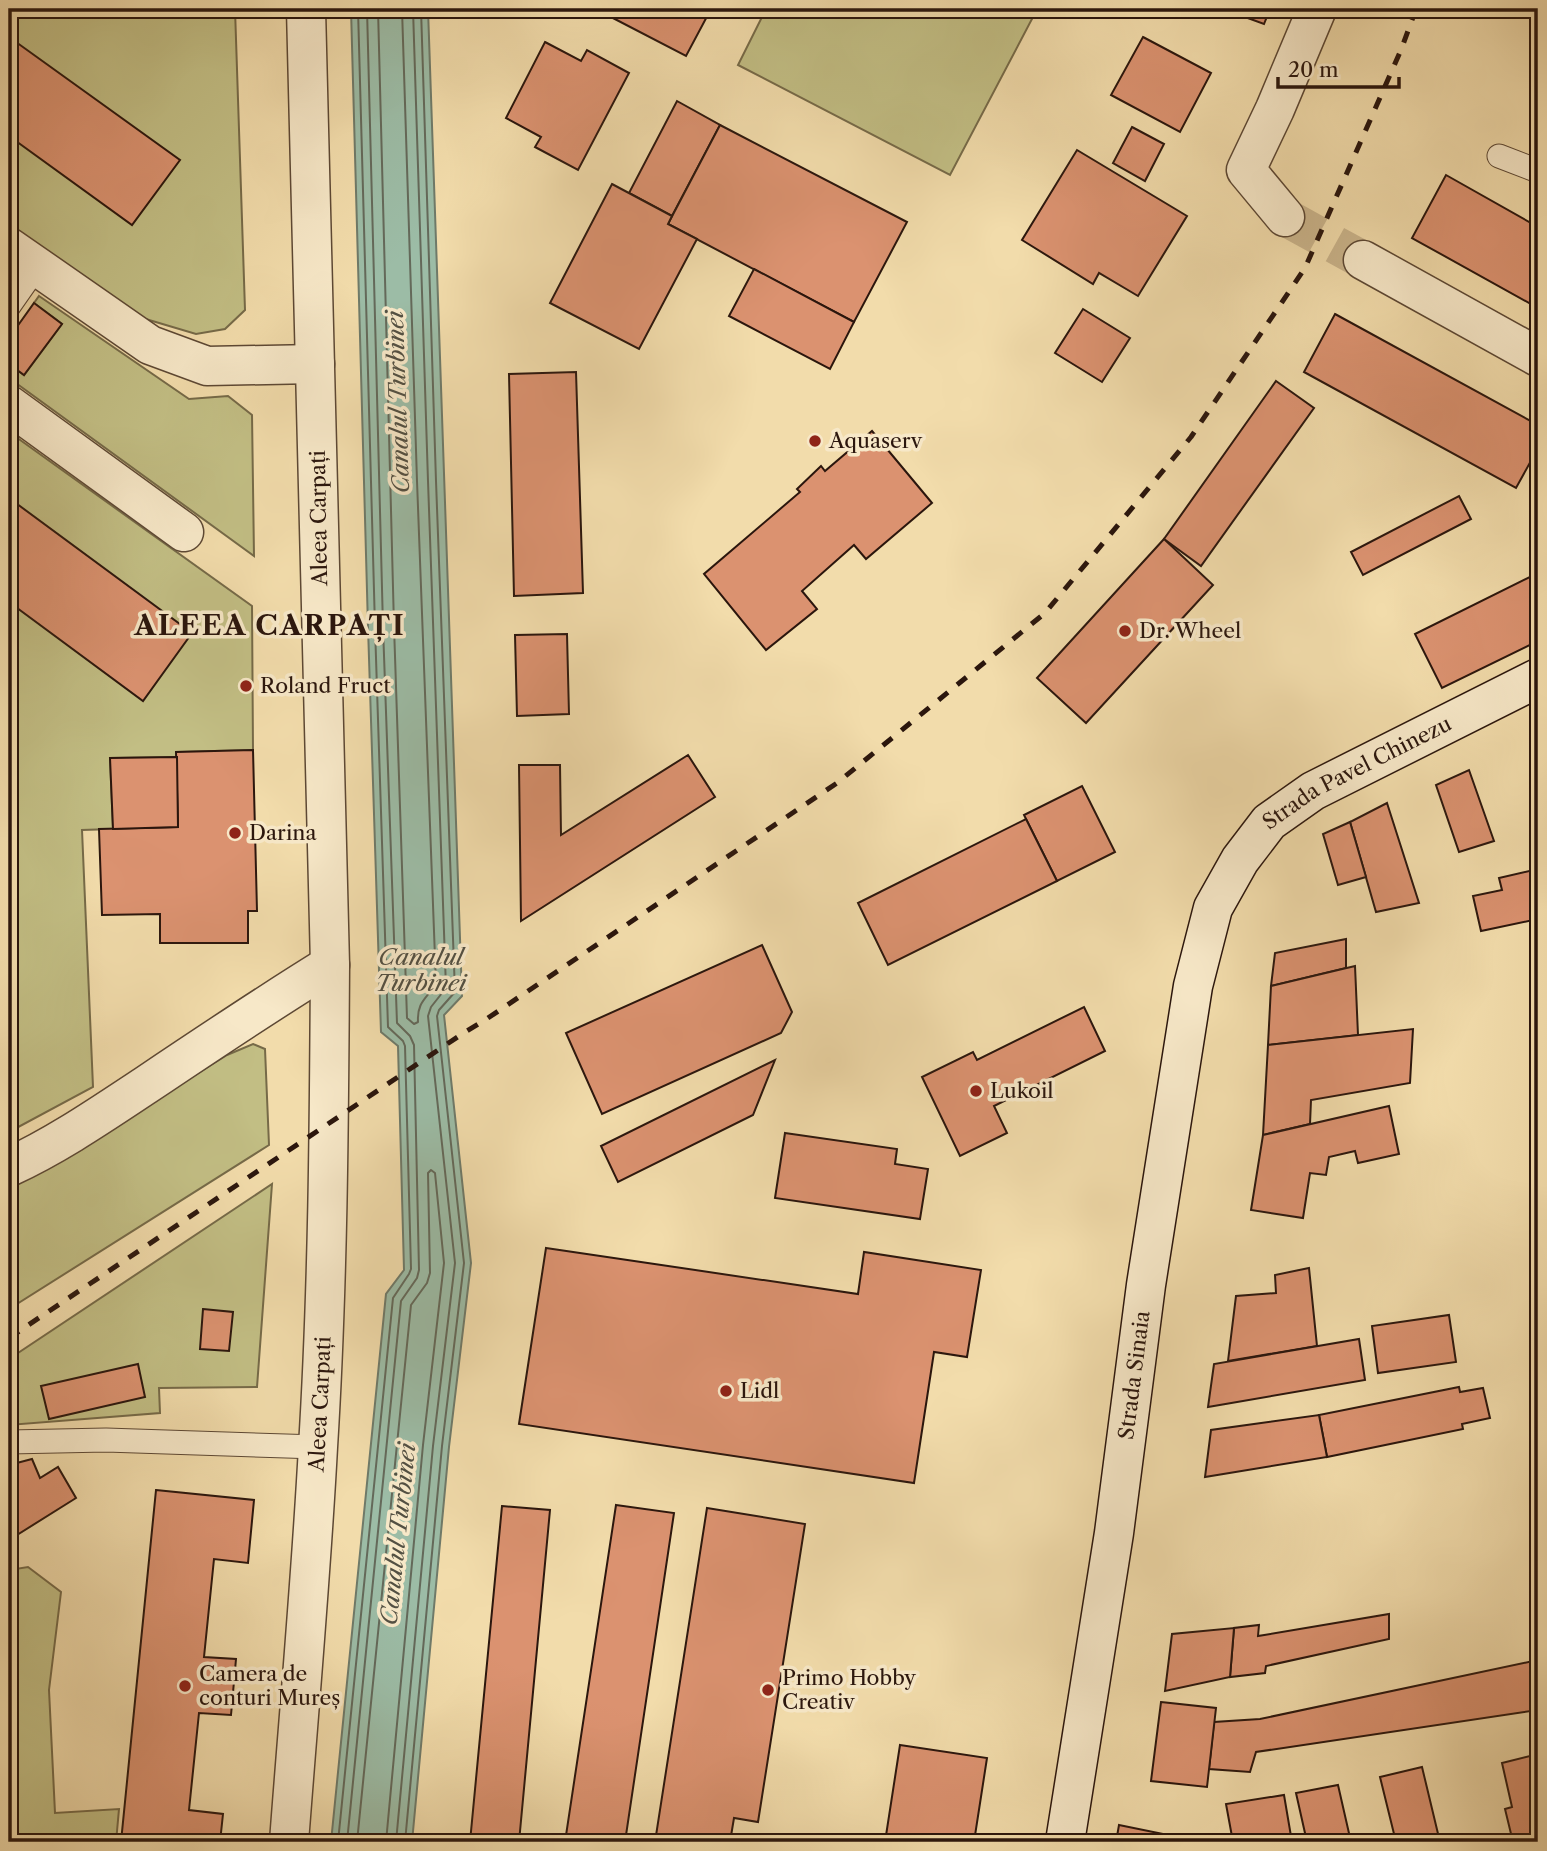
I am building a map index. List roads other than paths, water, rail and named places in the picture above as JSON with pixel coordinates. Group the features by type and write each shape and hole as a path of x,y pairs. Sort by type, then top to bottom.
{"street":[{"name":"Aleea Carpați","path":"289,1842 318,1447 328,1227 330,965 306,9"},
{"path":"1285,216 1246,170 1317,9"},
{"path":"23,257 150,345 207,366 315,364"},
{"path":"1363,260 1538,357"},
{"path":"9,405 184,532"},
{"name":"Strada Pavel Chinezu","path":"1213,908 1240,860 1269,822 1312,791 1538,678"},
{"name":"Strada Sinaia","path":"1065,1842 1114,1533 1148,1271 1193,986 1213,908"},
{"path":"9,1167 57,1142 330,965"}],"lane":[{"path":"1499,156 1538,171"},
{"path":"9,306 23,257"},
{"path":"9,1442 106,1440 318,1447"}],"water":[{"name":"Canalul Turbinei","path":"351,9 428,9 462,996 444,1015 471,1263 449,1447 412,1842 331,1842 386,1294 404,1270 398,1046 381,1032"}],"tunnel":[{"path":"1285,217 1363,260"}],"railway":[{"path":"9,1338 837,783 1045,613 1191,437 1305,268 1401,50 1416,9"}],"place":[{"name":"Aquaserv","path":"815,441"},
{"name":"Dr. Wheel","path":"1125,631"},
{"name":"Roland Fruct","path":"246,686"},
{"name":"Darina","path":"235,833"},
{"name":"Lukoil","path":"976,1091"},
{"name":"Lidl","path":"726,1391"},
{"name":"Camera de conturi Mureș","path":"185,1686"},
{"name":"Primo Hobby Creativ","path":"768,1690"}],"district":[{"name":"ALEEA CARPAȚI","path":"270,625"}]}
